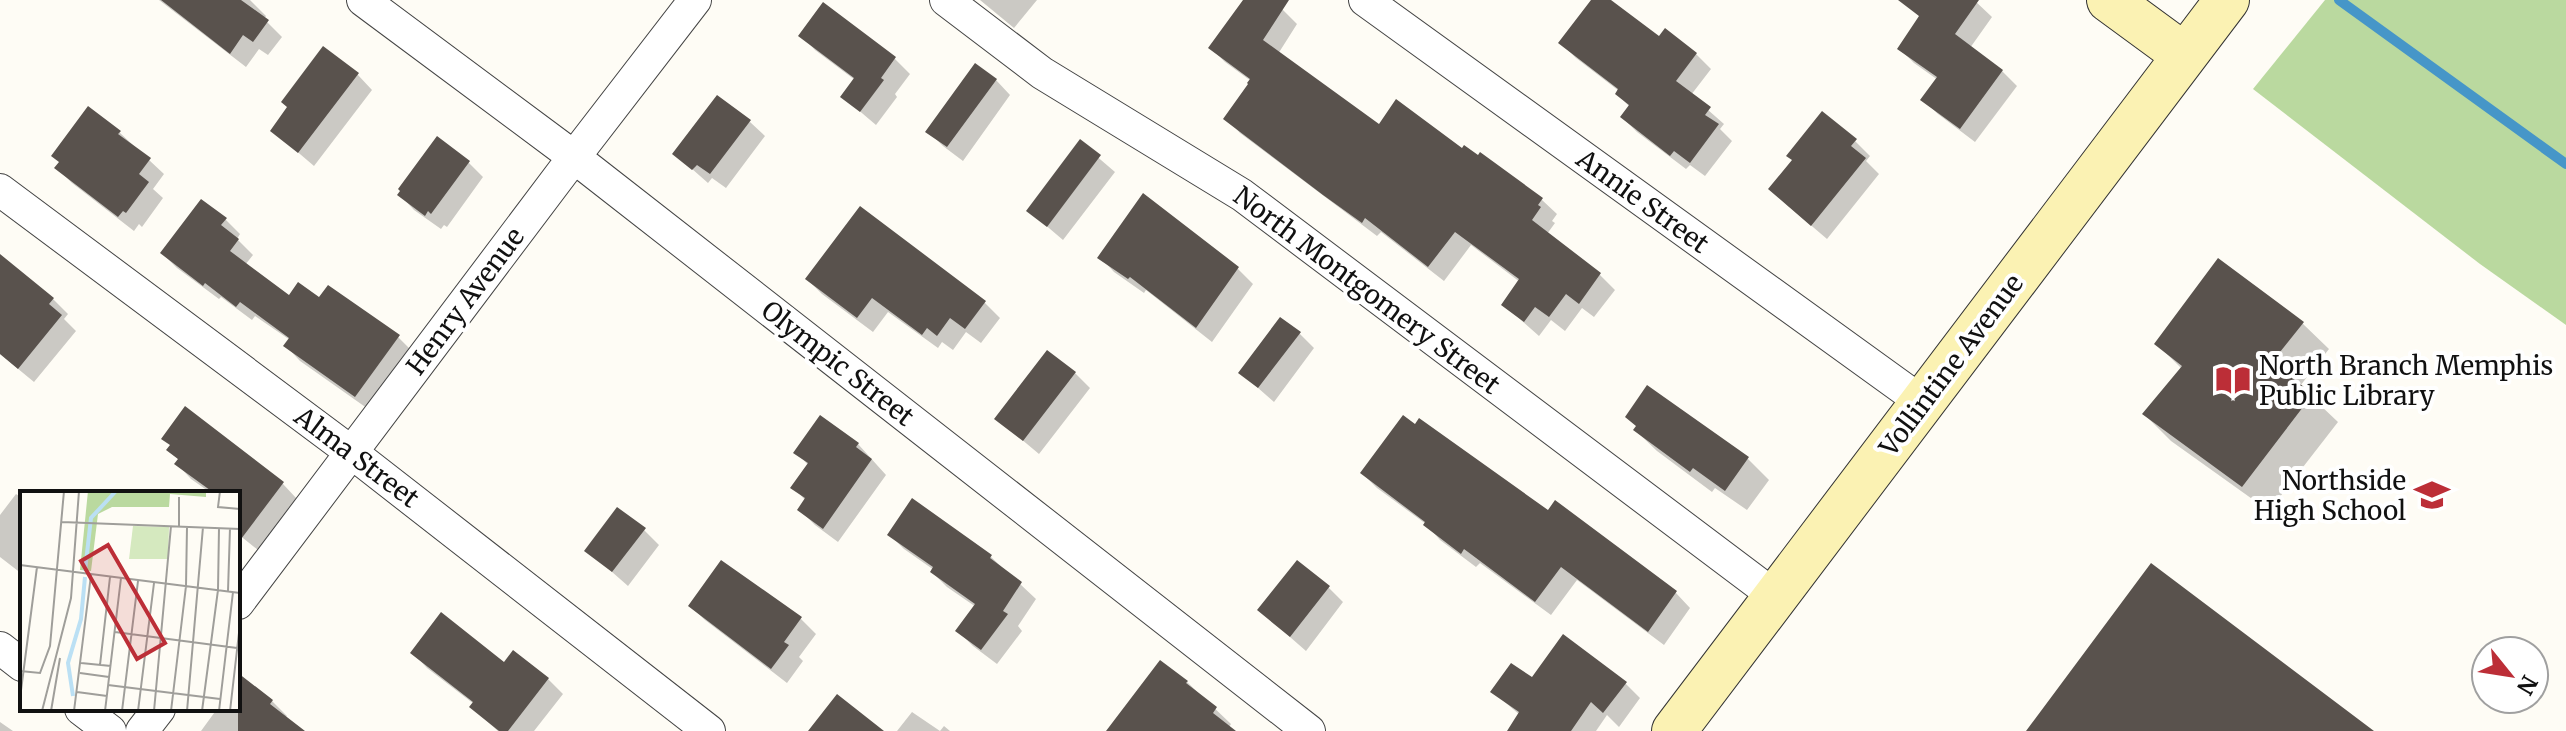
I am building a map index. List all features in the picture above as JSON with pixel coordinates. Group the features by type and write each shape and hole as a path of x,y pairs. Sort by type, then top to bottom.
{"street":[{"name":"Olympic Street","path":"363,0 574,157 1309,731"},
{"name":"Henry Avenue","path":"240,600 695,0"},
{"name":"North Montgomery Street","path":"946,0 1042,73 1242,195 1776,597"},
{"name":"Annie Street","path":"1365,0 1922,402"},
{"path":"2109,0 2184,55"},
{"name":"Vollintine Avenue","path":"1674,731 2226,1"},
{"name":"Alma Street","path":"0,190 351,452 709,731"},
{"path":"0,648 20,663"},
{"path":"84,711 110,731"},
{"path":"142,731 157,711"}],"green space":[{"path":"2325,0 2566,0 2566,325 2480,264 2253,89"}],"building":[{"path":"161,0 241,0 269,20 253,42 243,35 230,54"},
{"path":"1243,0 1289,0 1263,40 1379,124 1396,99 1462,148 1464,145 1478,155 1480,152 1543,198 1532,220 1601,273 1579,304 1566,294 1549,317 1535,307 1524,322 1501,305 1519,279 1455,232 1428,267 1365,218 1362,223 1323,195 1223,119 1250,79 1208,48"},
{"path":"1591,0 1611,0 1659,36 1665,28 1697,53 1676,81 1711,107 1705,115 1719,124 1690,163 1674,151 1670,156 1620,117 1629,105 1615,94 1618,89 1558,43"},
{"path":"1898,0 1979,0 1955,34 2003,70 1960,129 1920,100 1937,77 1897,49 1919,16"},
{"path":"823,2 896,57 881,78 884,80 860,112 840,97 854,78 798,36"},
{"path":"323,46 359,73 298,153 270,131 287,107 281,102"},
{"path":"975,63 997,79 947,147 925,132"},
{"path":"717,95 751,120 710,174 697,165 692,170 672,154"},
{"path":"88,106 121,131 118,134 151,158 139,174 149,182 126,213 123,211 118,217 54,168 59,162 51,156"},
{"path":"1822,111 1857,139 1851,146 1866,158 1811,226 1768,189 1792,160 1786,156"},
{"path":"437,136 470,161 431,214 428,211 425,216 397,195 398,189"},
{"path":"1080,139 1101,155 1047,227 1026,211"},
{"path":"1143,193 1239,267 1196,328 1130,277 1128,279 1097,258"},
{"path":"201,199 227,218 221,225 239,239 230,251 289,295 298,282 319,297 328,285 400,335 355,397 283,346 289,338 240,302 236,307 205,283 203,286 160,253"},
{"path":"860,206 986,301 965,329 950,318 937,336 927,328 922,335 872,298 857,318 805,279"},
{"path":"0,254 54,298 49,304 62,315 18,369 0,354"},
{"name":"North Branch Memphis Public Library","path":"2218,258 2304,322 2272,362 2313,394 2242,487 2142,414 2182,366 2154,344"},
{"path":"1280,317 1301,332 1258,388 1238,373"},
{"path":"1047,350 1076,372 1023,441 994,419"},
{"path":"1647,385 1749,457 1725,491 1693,468 1690,472 1633,430 1636,426 1625,417"},
{"path":"185,406 284,482 240,540 240,491 211,491 174,464 178,459 166,450 170,445 161,439"},
{"path":"820,415 859,443 856,447 872,459 823,529 797,510 805,498 790,488 808,463 793,453"},
{"path":"1403,415 1415,424 1419,418 1548,510 1555,500 1677,591 1648,632 1561,567 1535,602 1464,549 1461,554 1423,525 1425,522 1360,473"},
{"path":"912,498 992,555 990,558 1022,582 1003,611 1008,614 981,650 955,631 975,604 930,572 933,567 887,535"},
{"path":"617,507 646,528 612,572 584,551"},
{"path":"721,560 802,617 784,642 789,645 771,669 688,606"},
{"path":"1297,560 1330,586 1290,637 1257,610"},
{"path":"2151,563 2374,731 2026,731"},
{"path":"441,612 504,662 513,650 549,678 508,731 499,731 469,707 473,702 410,653"},
{"path":"1563,634 1627,682 1603,713 1591,702 1571,731 1507,731 1519,712 1490,692 1511,663 1532,677"},
{"path":"1160,660 1217,707 1213,713 1236,731 1106,731"},
{"path":"240,675 273,700 270,704 305,731 238,731"},
{"path":"837,694 884,731 808,731"}],"waterway":[{"path":"2339,0 2566,164"}],"place":[{"name":"North Branch Memphis Public Library","path":"2233,380"},
{"name":"Northside High School","path":"2432,495"}]}
